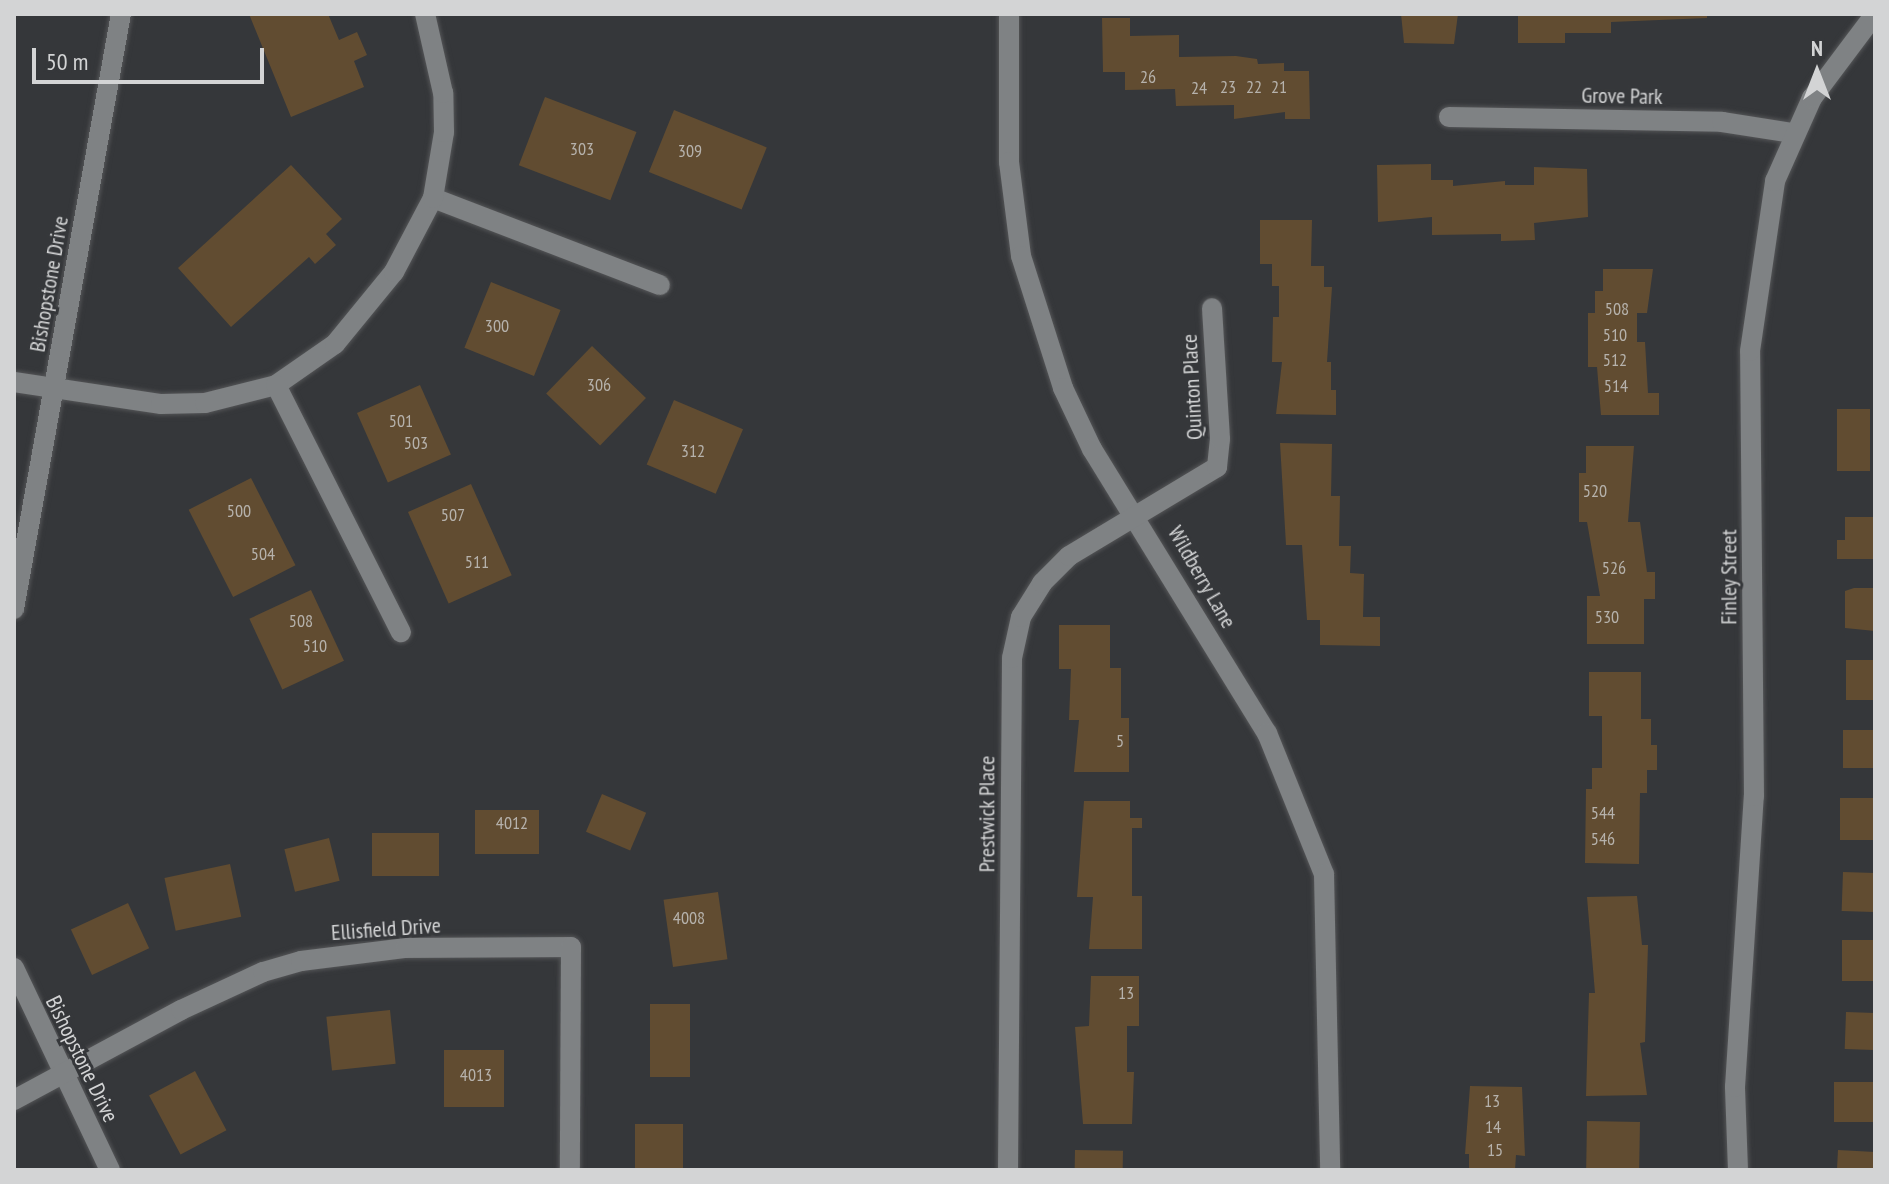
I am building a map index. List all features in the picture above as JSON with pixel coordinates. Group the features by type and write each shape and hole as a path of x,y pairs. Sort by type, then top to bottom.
{"street":[{"name":"Bishopstone Drive","path":"14,609 121,14"},
{"path":"14,382 54,391 161,404 205,403 276,385 307,367 364,312 394,272 433,198 443,143 443,93 425,14"},
{"name":"Wildberry Lane","path":"1009,14 1009,162 1029,292 1074,415 1139,517 1267,733 1324,874 1330,1170"},
{"name":"Finley Street","path":"1738,1170 1735,1087 1754,796 1750,351 1772,194 1793,133 1812,98 1875,14"},
{"name":"Grove Park","path":"1449,117 1722,122 1793,133"},
{"path":"433,198 660,285"},
{"name":"Quinton Place","path":"1139,517 1217,467 1220,439 1212,308"},
{"path":"276,385 401,632"},
{"name":"Prestwick Place","path":"1008,1170 1012,658 1021,617 1042,583 1069,556 1139,517"},
{"name":"Ellisfield Drive","path":"14,1100 181,1010 263,972 301,961 406,948 571,947 570,1170"},
{"name":"Bishopstone Drive","path":"14,968 62,1075 110,1170"}],"building":[{"path":"249,14 328,14 339,40 357,32 367,55 354,61 364,87 291,117"},
{"path":"1401,14 1458,14 1454,44 1404,43"},
{"path":"1518,14 1707,14 1707,18 1611,22 1611,33 1565,33 1565,43 1518,43"},
{"path":"1102,18 1130,18 1130,36 1179,35 1179,57 1236,56 1257,59 1258,64 1284,63 1284,71 1309,71 1310,119 1285,119 1285,112 1234,119 1234,105 1176,106 1175,89 1125,90 1125,72 1103,72"},
{"path":"545,97 636,132 610,200 519,165"},
{"path":"674,110 767,147 742,210 649,172"},
{"path":"1431,164 1431,180 1453,180 1453,186 1505,181 1505,185 1534,185 1534,167 1587,169 1588,217 1534,223 1535,240 1501,241 1501,234 1432,235 1432,217 1378,222 1377,165"},
{"path":"291,165 342,219 326,234 336,245 315,264 309,257 231,327 178,268"},
{"path":"1260,220 1312,220 1311,266 1324,266 1324,287 1332,287 1327,362 1331,362 1331,390 1336,390 1336,415 1276,414 1282,362 1272,362 1273,317 1279,317 1279,286 1272,286 1272,264 1260,264"},
{"path":"1603,269 1653,269 1647,313 1637,313 1637,342 1645,342 1648,393 1659,393 1659,415 1601,415 1597,367 1588,367 1588,313 1595,313 1595,291 1603,291"},
{"path":"491,282 561,310 534,376 464,348"},
{"path":"592,346 646,398 600,446 546,393"},
{"path":"420,385 451,454 388,482 357,413"},
{"path":"674,400 743,429 716,494 647,464"},
{"path":"1837,409 1870,409 1870,471 1837,471"},
{"path":"1280,443 1332,444 1331,496 1340,496 1339,546 1351,546 1350,573 1364,574 1363,617 1380,617 1380,646 1320,645 1320,620 1307,620 1302,545 1286,545"},
{"path":"1586,446 1634,446 1628,522 1640,522 1647,572 1655,572 1655,599 1644,599 1644,644 1587,644 1587,596 1600,596 1587,522 1579,522 1579,473 1586,473"},
{"path":"251,478 295,565 233,597 189,510"},
{"path":"471,484 512,575 449,603 408,512"},
{"path":"1845,517 1875,517 1875,559 1837,559 1837,540 1845,540"},
{"path":"1875,588 1875,631 1845,628 1845,591"},
{"path":"311,590 344,661 282,689 249,619"},
{"path":"1059,625 1110,625 1110,668 1121,668 1121,718 1129,718 1129,772 1074,772 1079,720 1069,720 1071,669 1059,669"},
{"path":"1846,660 1875,660 1875,700 1846,700"},
{"path":"1589,672 1641,672 1641,719 1651,719 1651,745 1657,745 1657,770 1647,770 1647,793 1640,793 1639,864 1585,863 1586,789 1592,789 1592,768 1602,768 1602,716 1589,716"},
{"path":"1843,730 1875,730 1875,768 1843,768"},
{"path":"602,794 646,813 630,850 586,832"},
{"path":"1840,798 1875,798 1875,840 1840,840"},
{"path":"1084,801 1130,801 1130,818 1142,818 1142,828 1132,828 1132,896 1142,896 1142,949 1089,949 1093,897 1077,897"},
{"path":"475,810 539,810 539,854 475,854"},
{"path":"372,833 439,833 439,876 372,876"},
{"path":"329,838 340,881 295,892 284,849"},
{"path":"230,864 241,917 176,931 164,878"},
{"path":"1843,872 1875,873 1874,912 1842,911"},
{"path":"718,892 727,959 673,967 664,900"},
{"path":"1637,896 1642,945 1648,945 1645,1042 1640,1043 1647,1095 1586,1096 1589,993 1595,993 1587,897"},
{"path":"128,903 149,948 92,975 71,930"},
{"path":"1842,940 1875,940 1875,981 1842,981"},
{"path":"1091,976 1139,976 1139,1026 1127,1026 1127,1072 1134,1072 1132,1124 1083,1124 1075,1027 1089,1026"},
{"path":"650,1004 690,1004 690,1077 650,1077"},
{"path":"390,1010 396,1064 332,1070 326,1017"},
{"path":"1846,1012 1875,1013 1874,1050 1845,1049"},
{"path":"444,1050 504,1050 504,1107 444,1107"},
{"path":"195,1071 226,1130 181,1155 149,1095"},
{"path":"1834,1082 1875,1082 1875,1122 1834,1122"},
{"path":"1470,1086 1522,1087 1525,1156 1516,1155 1515,1170 1469,1170 1469,1154 1465,1154"},
{"path":"1587,1121 1640,1122 1639,1170 1586,1170"},
{"path":"635,1124 683,1124 683,1170 635,1170"},
{"path":"1075,1150 1123,1151 1123,1170 1075,1170"},
{"path":"1838,1150 1875,1152 1874,1170 1837,1170"}]}
